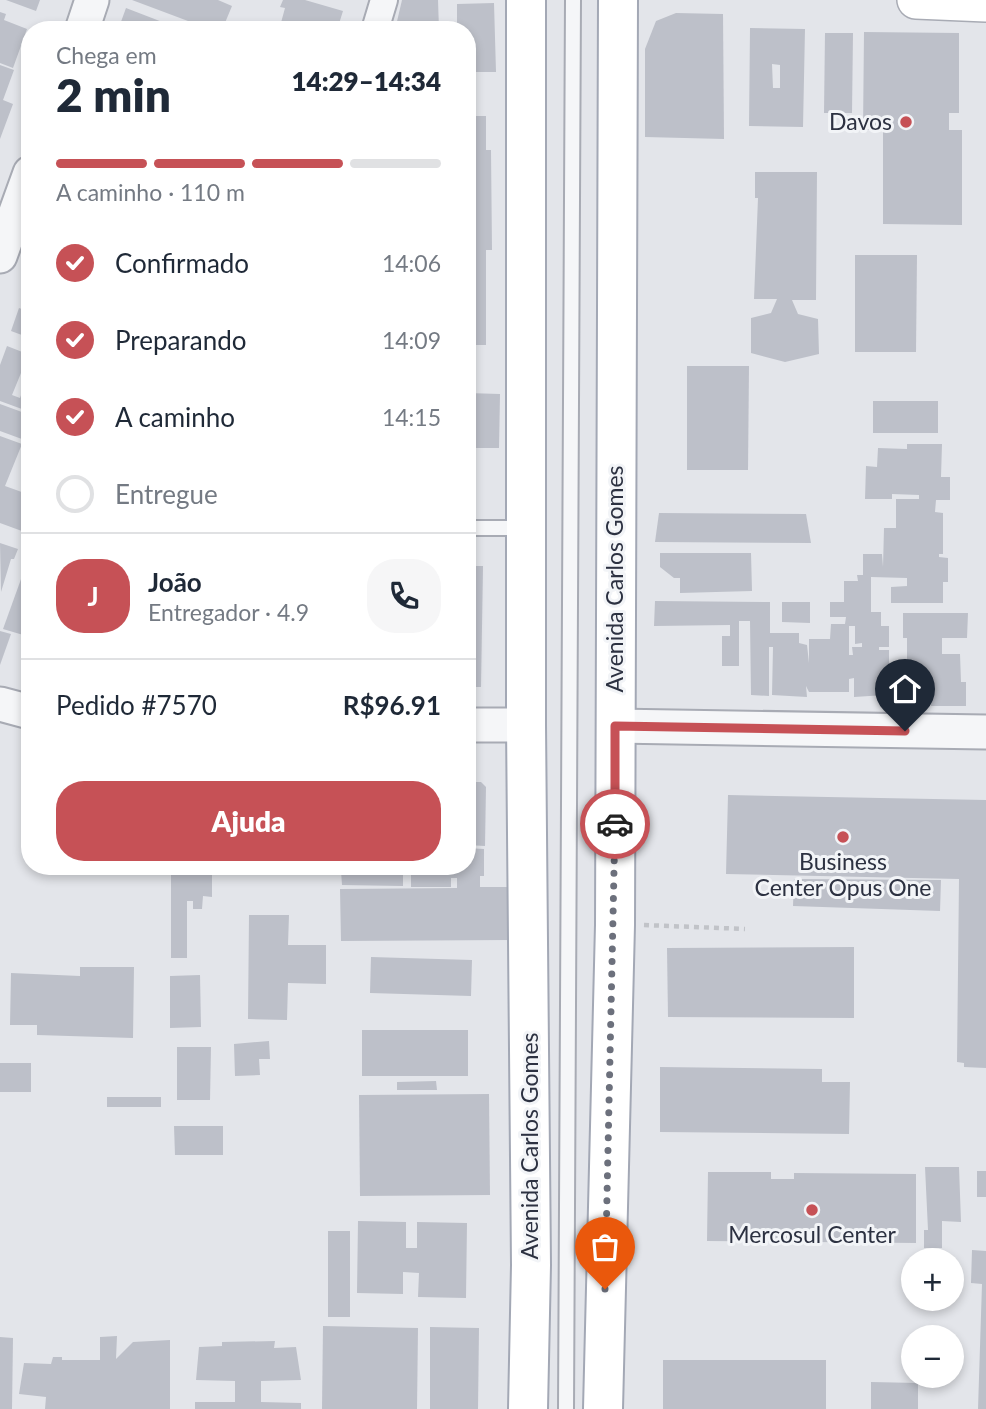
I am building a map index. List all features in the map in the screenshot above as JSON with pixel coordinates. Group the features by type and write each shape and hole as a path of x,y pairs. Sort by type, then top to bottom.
{"main road":[{"name":"Avenida Carlos Gomes","path":"526,0 526,725 531,1251 528,1409"},
{"name":"Avenida Carlos Gomes","path":"603,1409 615,925 618,0"},
{"path":"916,0 986,3"}],"street":[{"path":"85,21 92,0"},
{"path":"378,21 384,0"},
{"path":"0,256 21,198"},
{"path":"0,704 21,710"},
{"path":"476,725 526,725"},
{"path":"615,726 986,732"}],"lane":[{"path":"566,1409 573,0"},
{"path":"476,528 526,528"}],"path":[{"path":"615,925 745,929"}],"building":[{"path":"6,0 40,0 36,11"},
{"path":"132,0 218,0 232,6 226,21 188,21"},
{"path":"283,0 305,0 343,11 340,21 281,21 285,8 280,7"},
{"path":"402,0 438,0 439,21 397,21"},
{"path":"494,3 496,72 476,72 476,21 457,21 457,4"},
{"path":"126,8 160,21 121,21"},
{"path":"0,12 6,14 4,20 21,27 21,46 13,68 0,63"},
{"path":"676,13 723,14 724,139 645,137 645,49 656,21"},
{"path":"750,28 805,29 803,127 749,126","holes":["772,64 780,65 780,88 773,88"]},
{"name":"Davos","path":"864,32 959,33 959,113 949,113 949,130 962,130 962,225 883,224 883,130 863,130"},
{"path":"825,33 853,33 852,113 824,113"},
{"path":"0,65 14,70 3,100 13,104 0,139"},
{"path":"476,116 486,116 486,150 491,150 492,250 486,250 486,345 476,345"},
{"path":"755,172 817,172 816,300 792,300 798,314 818,319 819,354 785,362 751,353 751,318 771,313 777,299 754,299 758,198 755,198"},
{"path":"855,255 917,255 916,352 855,352"},
{"path":"19,308 21,309 21,335 11,331"},
{"path":"7,346 21,351 21,373 12,395 20,398 21,395 21,409 0,401 0,365"},
{"path":"687,366 749,366 748,470 687,470"},
{"path":"476,393 500,394 499,448 476,448"},
{"path":"873,401 938,401 938,433 873,433"},
{"path":"0,404 21,412 21,439 0,431"},
{"path":"0,436 21,444 5,486 21,492 21,531 0,523"},
{"path":"907,444 942,444 941,477 950,477 950,500 936,500 935,512 943,513 943,554 939,554 939,557 948,558 948,582 943,582 943,603 891,603 891,587 907,586 907,578 871,577 871,612 881,612 881,626 889,626 889,647 879,647 879,650 889,650 889,682 903,683 903,675 907,675 907,638 903,638 903,613 968,613 967,638 942,638 942,654 960,654 961,682 966,682 966,706 931,706 931,696 917,696 917,693 854,697 854,678 849,679 849,692 809,692 806,686 807,697 772,695 773,647 769,647 769,696 751,695 750,621 739,621 739,666 722,666 722,636 730,636 730,625 654,626 655,601 770,602 770,633 799,633 799,643 807,645 809,663 809,639 830,639 831,624 845,624 846,617 830,617 830,602 844,602 844,581 858,581 857,575 863,575 863,554 882,554 883,567 884,528 896,528 896,499 919,499 919,495 892,494 892,499 865,499 866,466 877,467 878,448 907,449","holes":["849,626 855,626 855,644 862,643 862,647 852,647 853,655 849,655"]},
{"path":"659,513 806,514 811,543 655,542"},
{"path":"0,543 18,549 14,559 11,559 1,592"},
{"path":"660,553 751,553 752,591 680,593 680,578 674,578 660,567"},
{"path":"476,566 483,566 481,687 476,687"},
{"path":"21,579 21,634 3,629"},
{"path":"782,602 810,602 810,623 782,622"},
{"path":"0,631 11,634 0,665"},
{"path":"476,782 481,782 486,787 485,846 476,846"},
{"name":"Business Center Opus One","path":"728,795 986,800 986,1068 964,1067 964,1063 957,1062 959,879 726,874"},
{"path":"476,849 484,849 484,876 480,876 480,887 512,887 512,940 341,941 340,889 457,888 457,878 451,878 451,887 411,887 411,875 476,875"},
{"path":"171,875 212,875 212,897 203,896 202,909 193,909 193,901 187,901 187,958 171,958"},
{"path":"341,875 403,875 403,886 342,885"},
{"path":"794,879 941,880 940,911 793,906"},
{"path":"249,915 289,915 288,945 326,945 326,984 288,983 287,1020 248,1019"},
{"path":"854,947 854,1018 668,1017 667,948"},
{"path":"371,957 472,960 471,996 370,993"},
{"path":"80,967 134,967 133,1038 37,1035 37,1025 10,1025 11,973 80,976"},
{"path":"200,975 201,1027 170,1028 170,976"},
{"path":"362,1030 468,1030 468,1076 362,1076"},
{"path":"269,1041 270,1059 259,1059 260,1075 235,1076 234,1044"},
{"path":"177,1047 211,1047 210,1100 177,1100"},
{"path":"0,1063 31,1063 31,1092 0,1092"},
{"path":"660,1067 822,1069 822,1082 850,1082 849,1134 660,1132"},
{"path":"436,1081 437,1090 397,1090 397,1082"},
{"path":"489,1094 490,1195 360,1196 359,1095"},
{"path":"107,1097 161,1097 161,1107 107,1107"},
{"path":"174,1126 223,1126 223,1155 175,1155"},
{"path":"925,1167 959,1167 961,1222 942,1221 942,1248 924,1248 924,1230 928,1230"},
{"path":"977,1171 986,1171 986,1197 977,1197"},
{"name":"Mercosul Center","path":"708,1172 771,1172 771,1179 794,1179 794,1173 916,1174 916,1243 707,1241"},
{"path":"358,1221 406,1222 406,1248 417,1248 417,1222 467,1223 466,1298 418,1297 419,1273 403,1272 403,1294 357,1293"},
{"path":"328,1231 350,1231 350,1317 328,1317"},
{"path":"972,1250 986,1251 986,1409 978,1409 982,1284 971,1283"},
{"path":"323,1326 418,1328 417,1409 322,1409"},
{"path":"430,1327 479,1328 478,1409 430,1409"},
{"path":"117,1336 116,1359 133,1342 170,1340 170,1409 45,1409 46,1397 19,1394 24,1363 51,1364 53,1357 62,1357 62,1360 100,1360 100,1337"},
{"path":"0,1337 13,1338 12,1409 0,1409"},
{"path":"275,1341 274,1348 296,1347 301,1380 261,1381 261,1402 301,1403 301,1409 195,1409 195,1402 235,1402 235,1381 196,1380 199,1347 222,1346 222,1342"},
{"path":"663,1360 826,1360 826,1409 663,1409"},
{"path":"871,1382 901,1383 901,1388 918,1388 918,1409 871,1409"}],"way so far":[{"path":"605,1289 615,925 615,824"}],"place":[{"name":"Davos","path":"906,122"},
{"name":"Business Center Opus One","path":"843,837"},
{"name":"Mercosul Center","path":"812,1210"}],"route":[{"path":"615,824 615,726 905,731"}]}
